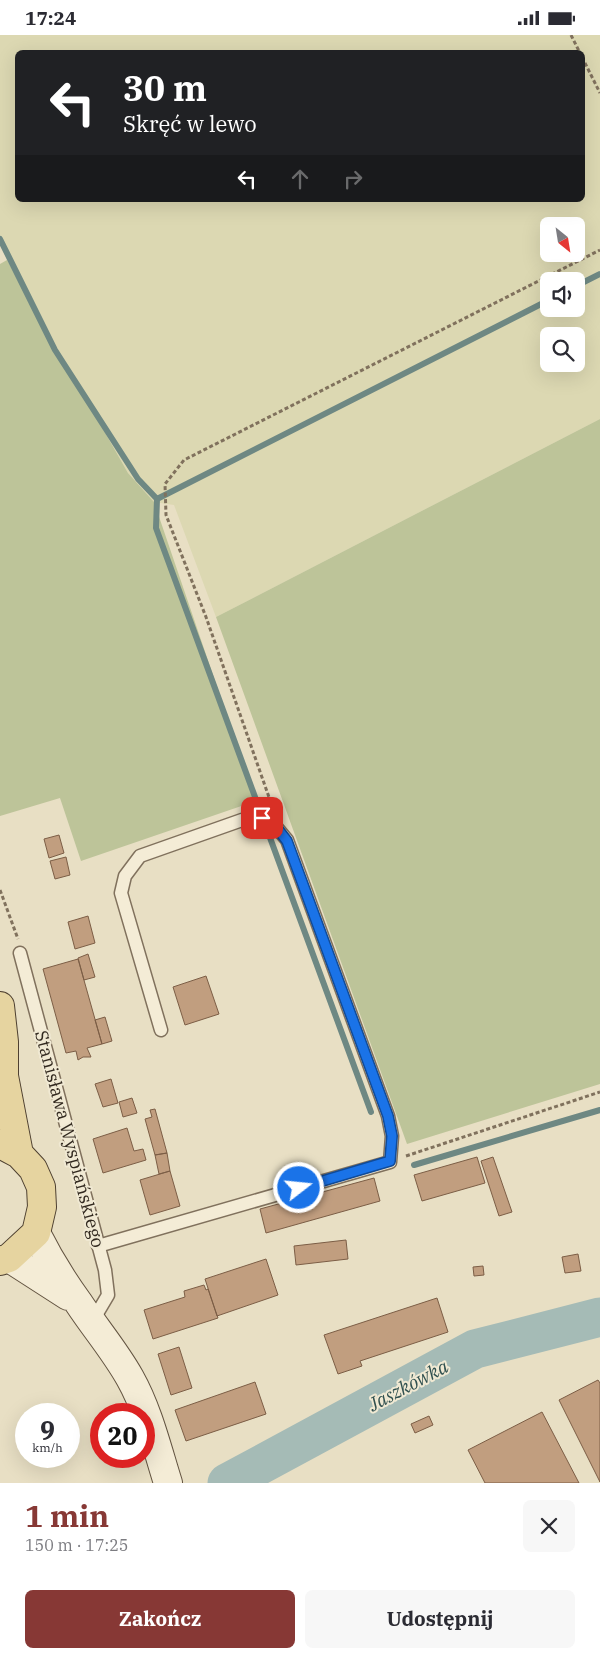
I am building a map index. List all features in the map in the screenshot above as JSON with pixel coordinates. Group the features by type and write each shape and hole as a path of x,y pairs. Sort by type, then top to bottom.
{"main road":[{"path":"0,1006 4,1042 2,1082 9,1149 32,1169 41,1187 42,1207 36,1233 5,1259 31,1270 85,1312"},
{"path":"36,1233 47,1255 85,1312 111,1346 132,1380 168,1483"}],"lane":[{"path":"98,1246 390,1161 392,1136 388,1116 287,841 277,828 262,818 242,820 140,856 125,876 121,893 161,1030"},
{"name":"Stanisława Wyspiańskiego","path":"20,953 105,1270 108,1295 85,1312"}],"path":[{"path":"572,35 579,50"},
{"path":"585,63 600,93"},
{"path":"277,828 274,812 206,617 166,515 165,484 184,460 600,250"},
{"path":"0,890 21,947 20,953"},
{"path":"390,1161 600,1092"}],"shaded area":[{"path":"0,35 600,35 600,419 216,617 174,505 154,502 128,473 0,245"}],"green space":[{"path":"7,260 128,473 154,502 256,801 81,861 60,798 0,816 0,264"},
{"path":"600,419 600,1084 407,1144 216,617"}],"building":[{"path":"59,835 64,853 49,858 44,839"},
{"path":"66,857 70,875 55,879 50,861"},
{"path":"88,916 95,943 75,949 68,922"},
{"path":"88,954 95,977 84,980 78,958"},
{"path":"78,959 102,1044 87,1048 91,1057 83,1057 78,1060 76,1051 66,1053 43,969"},
{"path":"206,976 219,1014 185,1025 173,987"},
{"path":"105,1017 112,1041 102,1044 95,1020"},
{"path":"111,1079 118,1103 103,1107 95,1084"},
{"path":"132,1098 137,1113 123,1117 119,1102"},
{"path":"155,1109 167,1153 155,1155 145,1119 152,1117 150,1110"},
{"path":"127,1128 134,1151 143,1149 146,1160 103,1173 93,1139"},
{"path":"167,1153 170,1171 159,1174 155,1155"},
{"path":"477,1157 485,1183 422,1201 414,1175"},
{"path":"493,1157 512,1212 499,1216 481,1161"},
{"path":"170,1171 180,1206 150,1215 140,1180"},
{"path":"374,1178 380,1201 266,1233 260,1209"},
{"path":"346,1240 348,1259 296,1265 294,1246"},
{"path":"578,1254 581,1271 565,1273 562,1257"},
{"path":"266,1259 278,1295 217,1316 205,1279"},
{"path":"483,1266 484,1275 474,1276 473,1267"},
{"path":"204,1285 206,1290 208,1289 218,1318 153,1339 144,1310 185,1297 184,1291"},
{"path":"437,1298 448,1332 360,1361 362,1366 338,1374 324,1335"},
{"path":"179,1347 192,1388 171,1395 158,1354"},
{"path":"598,1380 600,1383 600,1482 559,1400"},
{"path":"255,1382 266,1414 186,1441 175,1410"},
{"path":"542,1412 579,1483 485,1483 468,1450"},
{"path":"429,1416 433,1425 415,1433 411,1424"}],"waterway":[{"path":"0,239 55,350 138,479 157,499"},
{"path":"585,282 600,274"},
{"path":"371,1112 156,528 157,499 540,305"},
{"path":"414,1165 600,1110"},
{"name":"Jaszkówka","path":"227,1483 475,1349 600,1317"}],"route":[{"path":"262,818 277,828 287,841 388,1116 392,1136 390,1161 299,1188"}]}
